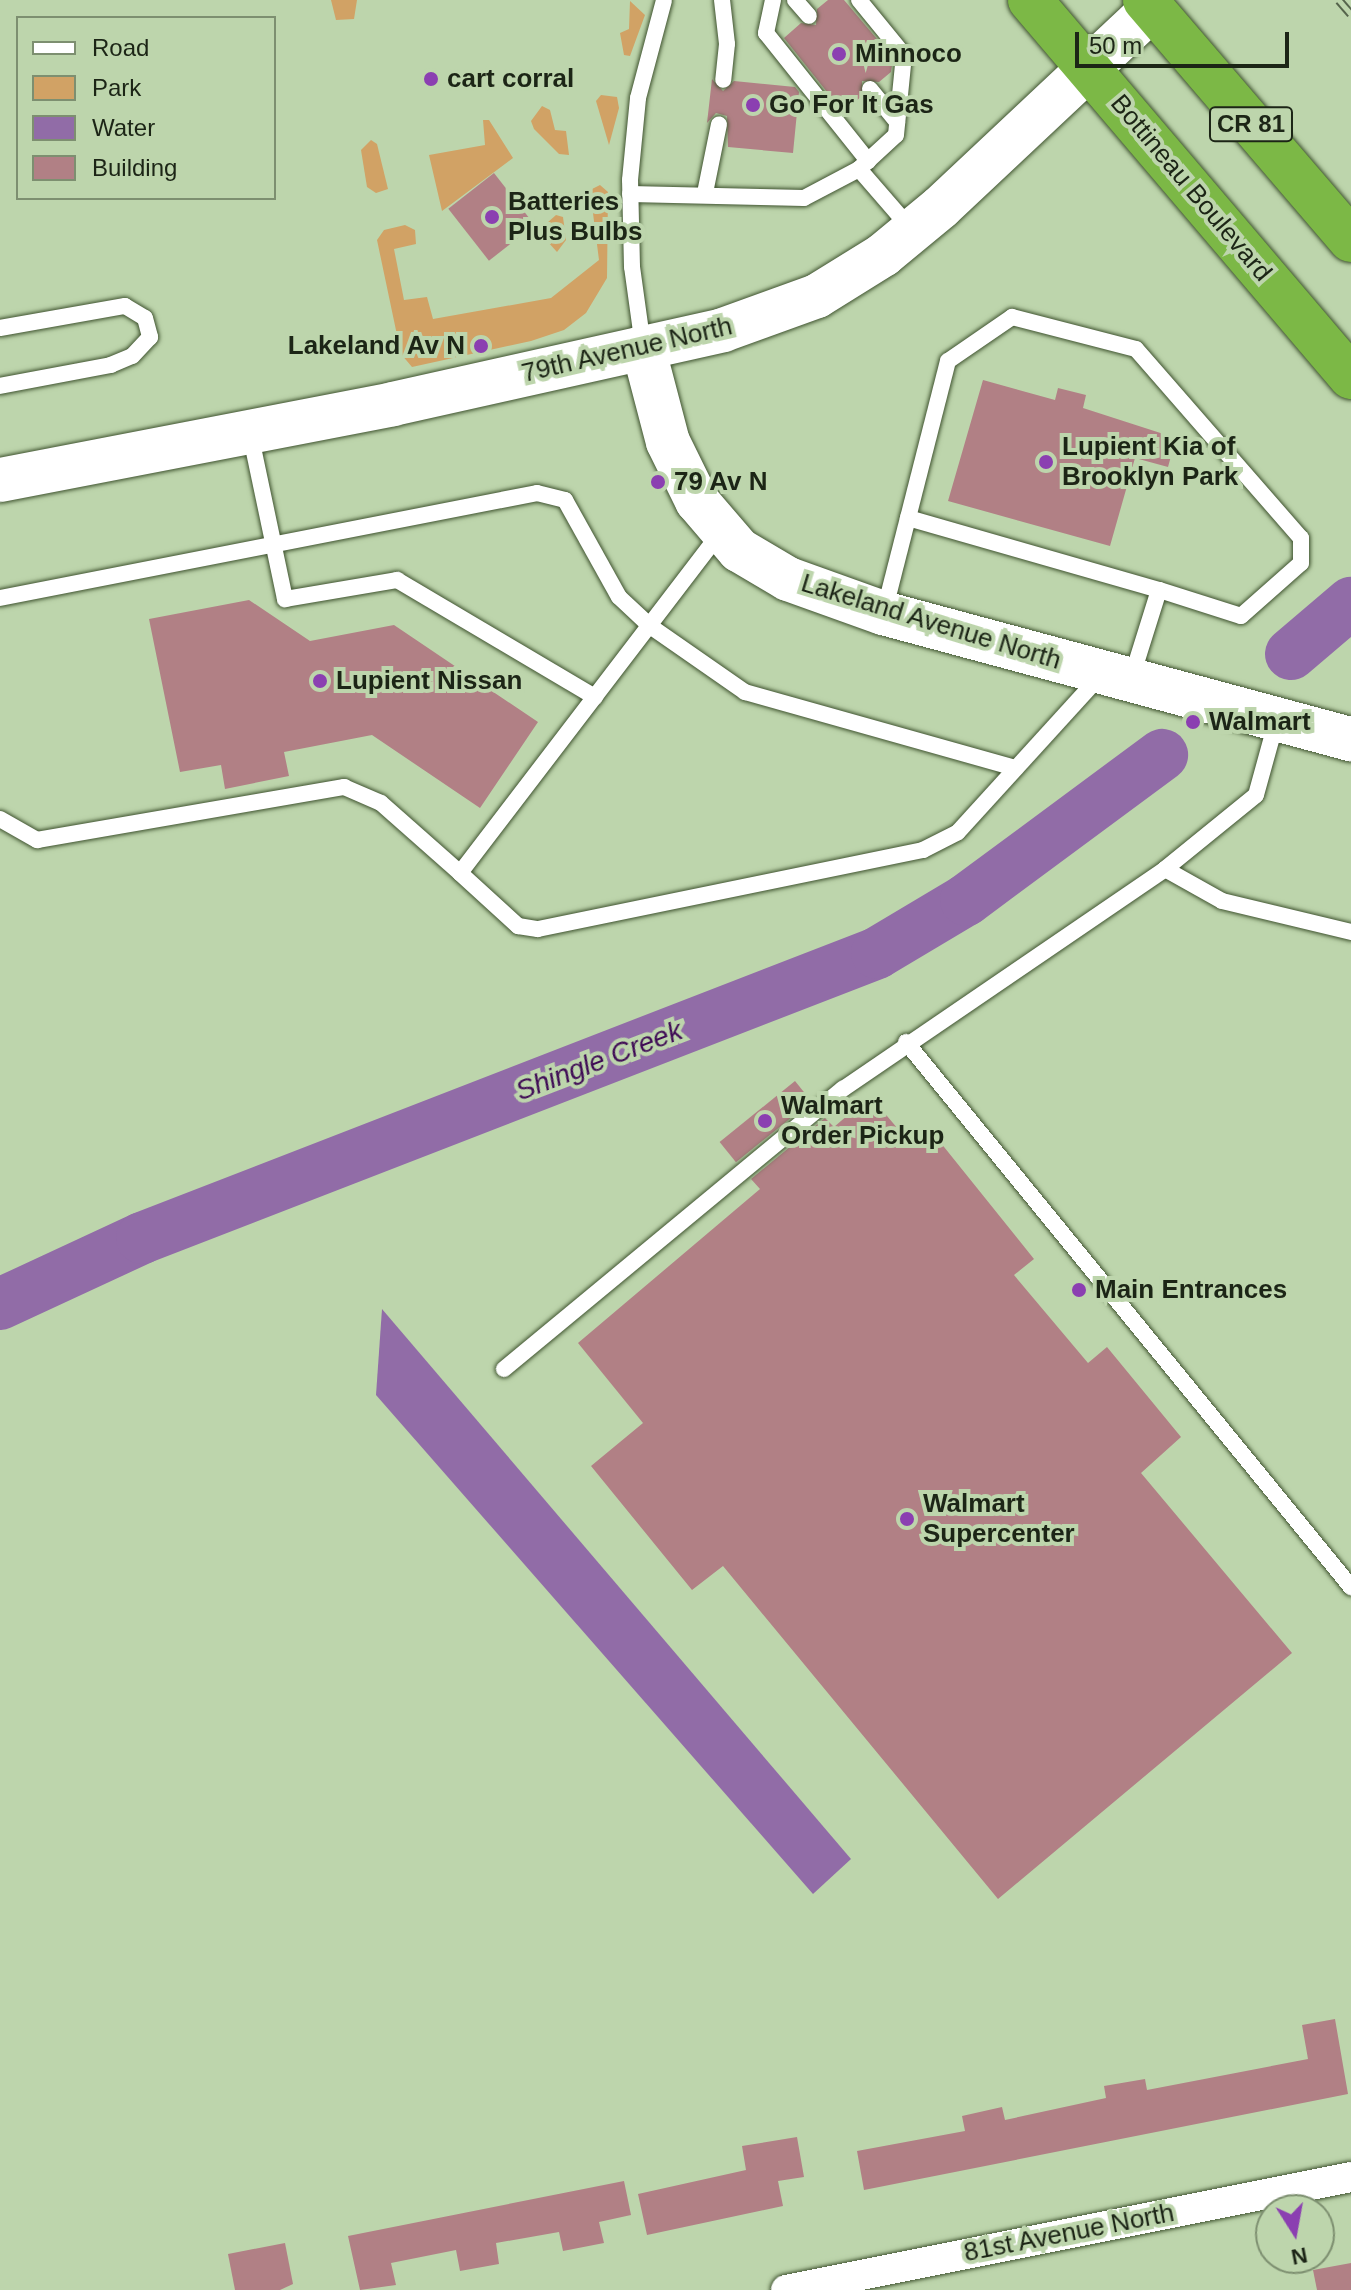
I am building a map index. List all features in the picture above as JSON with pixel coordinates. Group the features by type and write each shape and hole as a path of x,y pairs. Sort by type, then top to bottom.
{"highway":[{"name":"Bottineau Boulevard","path":"1030,0 1351,377"},
{"name":"CR 81","path":"1148,4 1351,240"}],"street":[{"name":"79th Avenue North","path":"0,480 723,330 817,296 912,230 1087,68 1148,4"},
{"name":"Lakeland Avenue North","path":"643,347 680,471 721,532 739,550 788,579 883,613 1351,739"},
{"name":"81st Avenue North","path":"786,2290 1351,2177"}],"lane":[{"path":"643,347 632,267 630,194 638,98 664,0"},
{"path":"722,0 727,44 723,80"},
{"path":"773,0 766,33 912,230"},
{"path":"795,0 809,16"},
{"path":"630,194 705,193 804,198 863,165 896,135 904,55 859,0"},
{"path":"870,89 897,122"},
{"path":"705,193 719,124"},
{"path":"0,328 125,306 145,318 150,337 132,356 111,365 0,386"},
{"path":"883,613 948,361 1012,317 1136,349 1301,538 1301,563 1241,616 908,518"},
{"path":"249,430 285,599 397,580 595,697"},
{"path":"0,598 537,493 565,500 619,597 650,626 745,692 1016,768"},
{"path":"460,873 721,532"},
{"path":"0,819 37,840 344,787 381,803 518,926 538,929 923,850 958,832 1016,768 1117,675 1159,590"},
{"path":"504,1369 906,1042 1165,869 1256,795 1277,719"},
{"path":"1165,869 1222,901 1351,932"},
{"path":"906,1042 1351,1587"}],"green space":[{"path":"331,0 357,0 354,19 336,20"},
{"path":"630,1 645,15 630,56 624,55 620,33 629,29"},
{"path":"601,95 617,97 619,108 609,145 596,101"},
{"path":"542,106 550,110 555,130 566,131 569,155 559,154 534,129 531,121"},
{"path":"483,120 489,120 513,158 442,211 429,155 485,145"},
{"path":"371,140 377,144 388,189 376,193 367,187 361,150"},
{"path":"600,185 608,192 607,278 586,313 564,330 531,341 412,367 401,354 377,240 384,230 405,225 415,230 416,244 394,249 404,300 427,297 433,319 551,298 599,260 590,190"},
{"path":"556,215 563,217 566,240 557,252 538,231"}],"water":[{"path":"382,1309 851,1859 813,1894 376,1395"}],"building":[{"name":"Minnoco","path":"828,0 844,0 893,58 891,72 879,82 862,81 862,96 843,112 784,38 801,23 816,25 817,9"},
{"name":"Go For It Gas","path":"712,79 723,91 734,81 795,87 799,92 793,153 728,147 727,116 716,113 707,123"},
{"name":"Batteries Plus Bulbs","path":"494,173 535,225 489,261 448,209"},
{"name":"Lupient Kia of Brooklyn Park","path":"983,380 1055,400 1058,388 1086,395 1083,408 1176,438 1168,467 1135,458 1110,546 948,501"},
{"name":"Lupient Nissan","path":"249,600 310,641 394,625 538,722 480,808 372,735 284,752 289,776 225,789 221,765 180,772 149,619"},
{"name":"Walmart Order Pickup","path":"795,1081 811,1101 736,1162 720,1142"},
{"name":"Walmart Supercenter","path":"870,1096 910,1143 928,1127 1034,1259 1014,1275 1088,1363 1107,1347 1181,1437 1141,1473 1292,1653 998,1899 723,1566 692,1590 591,1466 643,1423 578,1343 760,1189 751,1179 825,1118 834,1127"},
{"path":"1335,2019 1348,2094 864,2190 857,2151 965,2131 962,2116 1002,2107 1005,2120 1106,2098 1104,2086 1145,2079 1147,2090 1308,2059 1302,2025"},
{"path":"797,2137 804,2177 778,2181 783,2206 647,2235 638,2194 746,2170 742,2146"},
{"path":"624,2181 631,2215 599,2222 604,2243 563,2251 559,2232 496,2243 499,2264 460,2271 456,2250 391,2263 396,2285 360,2290 348,2236"},
{"path":"285,2243 293,2284 280,2290 235,2290 228,2254"},
{"path":"1351,2263 1351,2290 1317,2290 1314,2274 1335,2274 1335,2266"}],"waterway":[{"name":"Shingle Creek","path":"1291,654 1351,603"},
{"name":"Shingle Creek","path":"0,1304 142,1238 877,953 966,900 1162,755"}],"railway":[{"path":"1339,0 1351,14"}],"place":[{"name":"Minnoco","path":"839,54"},
{"name":"cart corral","path":"431,79"},
{"name":"Go For It Gas","path":"753,105"},
{"name":"Batteries Plus Bulbs","path":"492,217"},
{"name":"Lakeland Av N","path":"481,346"},
{"name":"Lupient Kia of Brooklyn Park","path":"1046,462"},
{"name":"79 Av N","path":"658,482"},
{"name":"Lupient Nissan","path":"320,681"},
{"name":"Walmart","path":"1193,722"},
{"name":"Walmart Order Pickup","path":"765,1121"},
{"name":"Main Entrances","path":"1079,1290"},
{"name":"Walmart Supercenter","path":"907,1519"}]}
